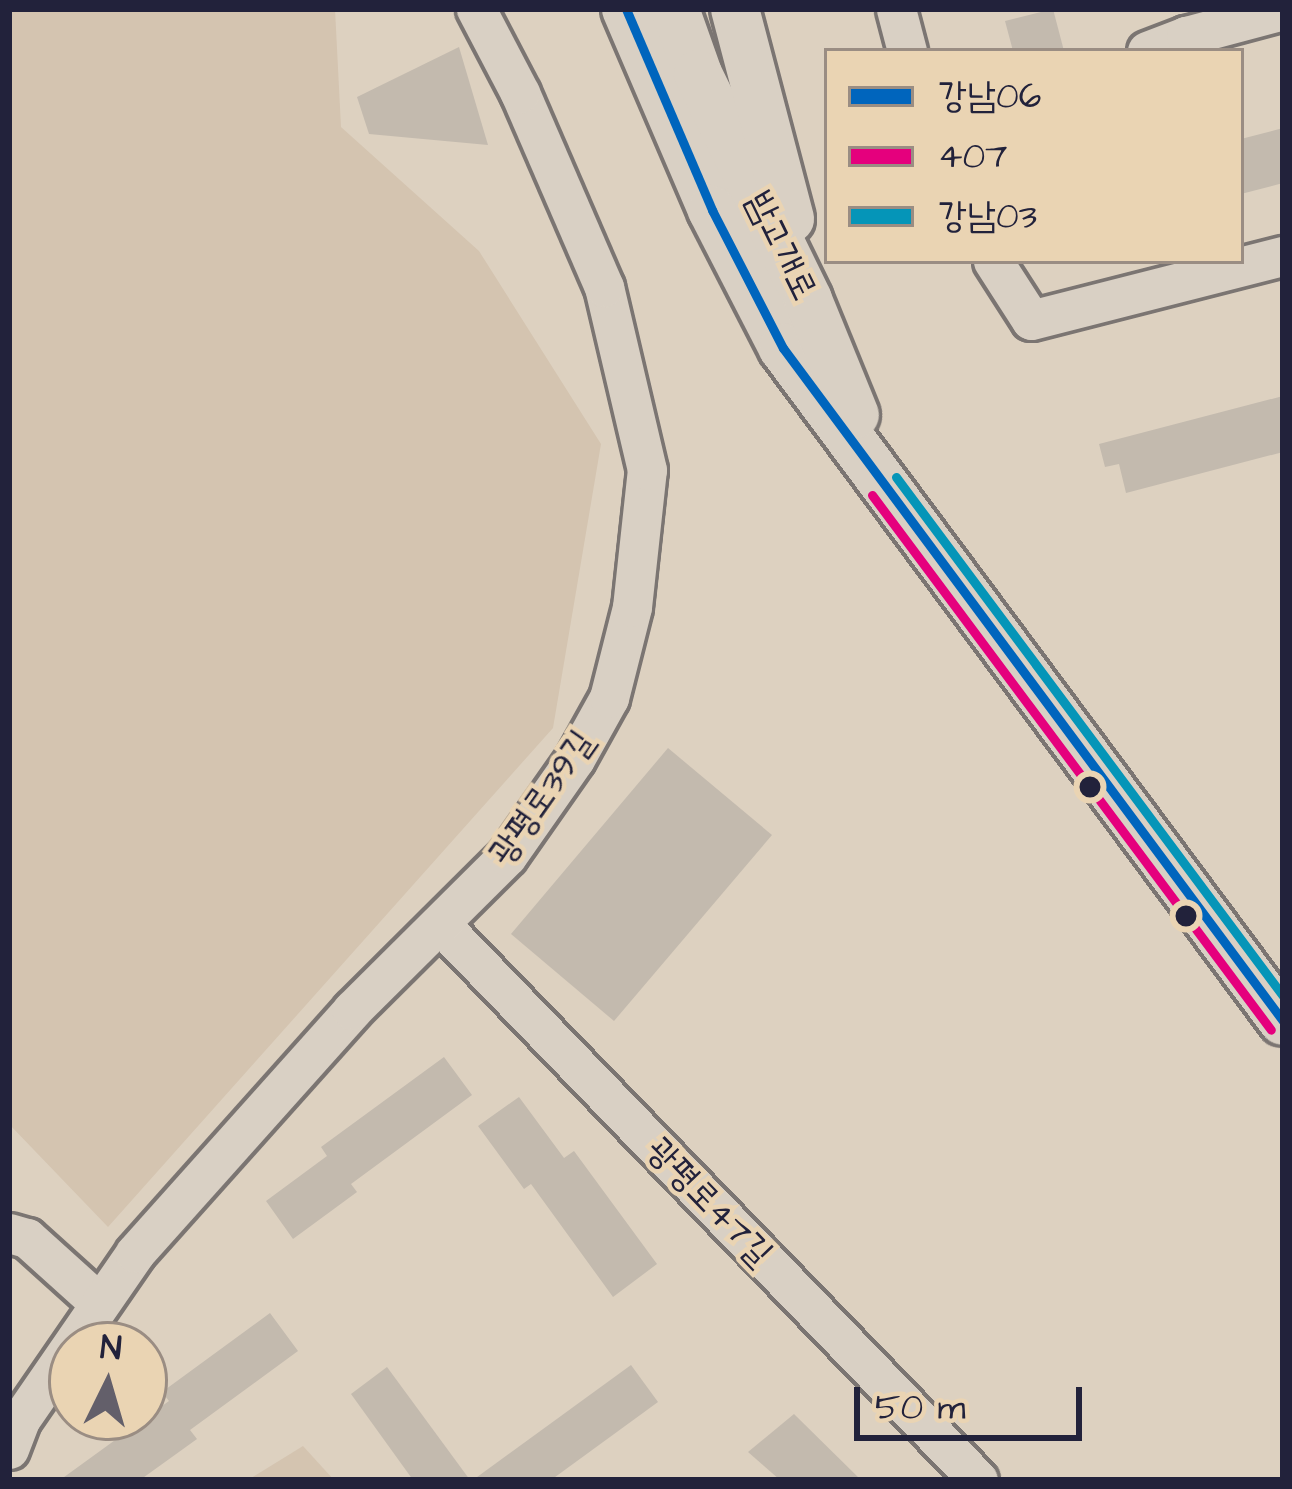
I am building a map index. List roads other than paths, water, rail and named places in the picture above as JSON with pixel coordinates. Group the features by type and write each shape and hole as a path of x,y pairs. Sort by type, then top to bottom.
{"main road":[{"name":"밤고개로","path":"626,9 712,210 783,348 1283,1021"},
{"name":"밤고개로","path":"675,9 698,74 808,300 884,486"},
{"path":"735,9 808,300"}],"street":[{"name":"광평로39길","path":"9,1449 20,1420 97,1301 352,1010 507,856 575,759 609,698 632,607 647,470 604,287 520,93 476,9"},
{"path":"896,9 906,48"},
{"path":"1188,44 1283,10"},
{"path":"995,264 1030,320 1283,256"},
{"name":"광평로47길","path":"441,925 978,1480"},
{"path":"9,1233 27,1238 97,1301"}]}
